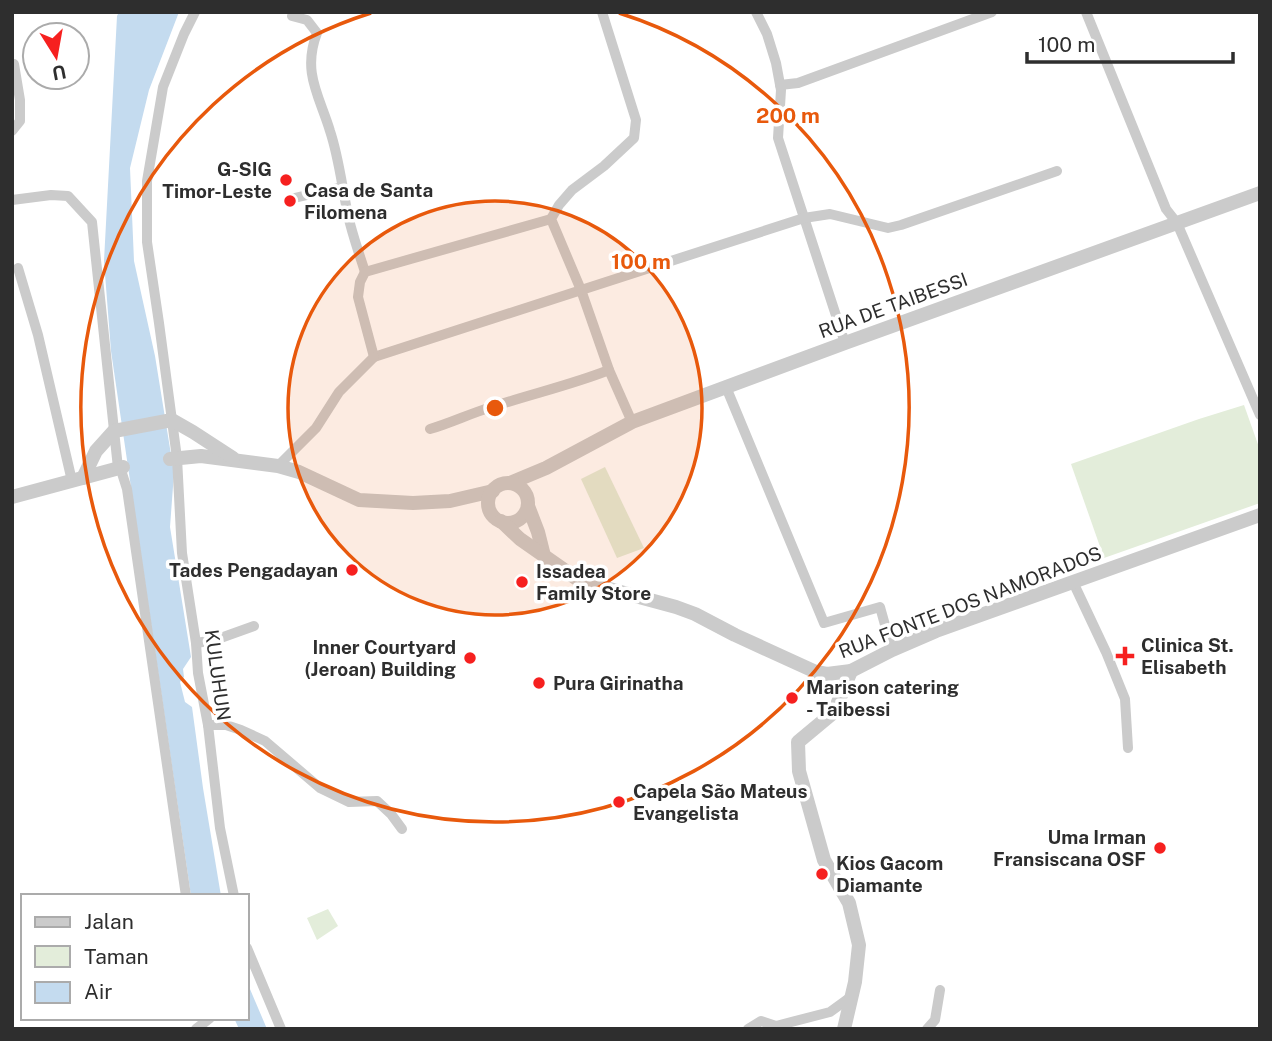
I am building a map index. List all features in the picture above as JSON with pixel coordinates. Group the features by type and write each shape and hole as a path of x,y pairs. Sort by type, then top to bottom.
{"street":[{"name":"KULUHUN","path":"195,12 163,87 146,181 147,242 170,420 182,554 208,725 220,828 234,894"},
{"path":"365,272 551,219 572,191 634,138 636,120 602,12"},
{"path":"756,12 767,34 780,85 778,138 845,343"},
{"path":"780,85 797,83 992,12"},
{"path":"1086,12 1166,209 1177,223 1260,415"},
{"path":"292,16 307,20 317,33 311,47 311,67 365,272 360,282 358,297 374,356"},
{"path":"12,131 20,121 20,100 14,64"},
{"path":"278,466 316,428 339,392 374,356 804,218 830,214 888,228 1057,171"},
{"path":"290,199 342,187"},
{"name":"RUA DE TAIBESSI","path":"510,483 546,468 632,422 1260,194"},
{"path":"12,200 51,195 68,196 92,222 120,467 127,489 186,894"},
{"path":"551,219 632,422"},
{"path":"18,268 77,479"},
{"path":"430,429 450,424 489,407 579,382 609,370"},
{"path":"726,387 824,623 880,607 892,650"},
{"path":"77,479 96,451 117,430 170,420 237,461"},
{"path":"173,458 201,456 278,466 299,472 359,500 413,503 450,501 492,491"},
{"path":"12,497 120,467"},
{"path":"450,501 508,522 514,521 525,513 546,468"},
{"path":"496,516 489,504 492,491 498,486 510,483 522,488 544,556"},
{"name":"RUA FONTE DOS NAMORADOS","path":"496,516 520,539 580,581 695,614 816,672 827,674 851,671 936,631 1260,515"},
{"path":"1073,582 1125,699 1129,748"},
{"path":"196,643 215,640 254,626"},
{"path":"844,1029 855,982 859,945 849,903 824,860 799,771 798,742 834,712 851,671"},
{"path":"208,725 226,725 265,741 320,788 349,802 377,801 402,829"},
{"path":"248,949 281,1029"},
{"path":"927,1029 935,1020 940,990"},
{"path":"748,1029 761,1021 776,1026 830,1012 852,996"}],"green space":[{"path":"1244,405 1260,450 1260,503 1104,558 1071,464"},
{"path":"605,467 644,548 617,558 581,479"},
{"path":"328,909 338,926 317,940 307,918"}],"water":[{"path":"119,12 179,12 149,90 130,168 134,261 155,356 174,473 170,527 191,657 183,669 184,677 180,682 185,702 192,707 221,894 191,894 111,351 104,261"},
{"path":"248,984 267,1029 239,1029 235,1020 248,1020"}],"place":[{"name":"G-SIG Timor-Leste","path":"286,180"},
{"name":"Casa de Santa Filomena","path":"290,201"},
{"name":"Tades Pengadayan","path":"352,570"},
{"name":"Issadea Family Store","path":"522,582"},
{"name":"Clinica St. Elisabeth","path":"1125,656"},
{"name":"Inner Courtyard (Jeroan) Building","path":"470,658"},
{"name":"Pura Girinatha","path":"539,683"},
{"name":"Marison catering - Taibessi","path":"792,698"},
{"name":"Capela São Mateus Evangelista","path":"619,802"},
{"name":"Uma Irman Fransiscana OSF","path":"1160,848"},
{"name":"Kios Gacom Diamante","path":"822,874"}]}
